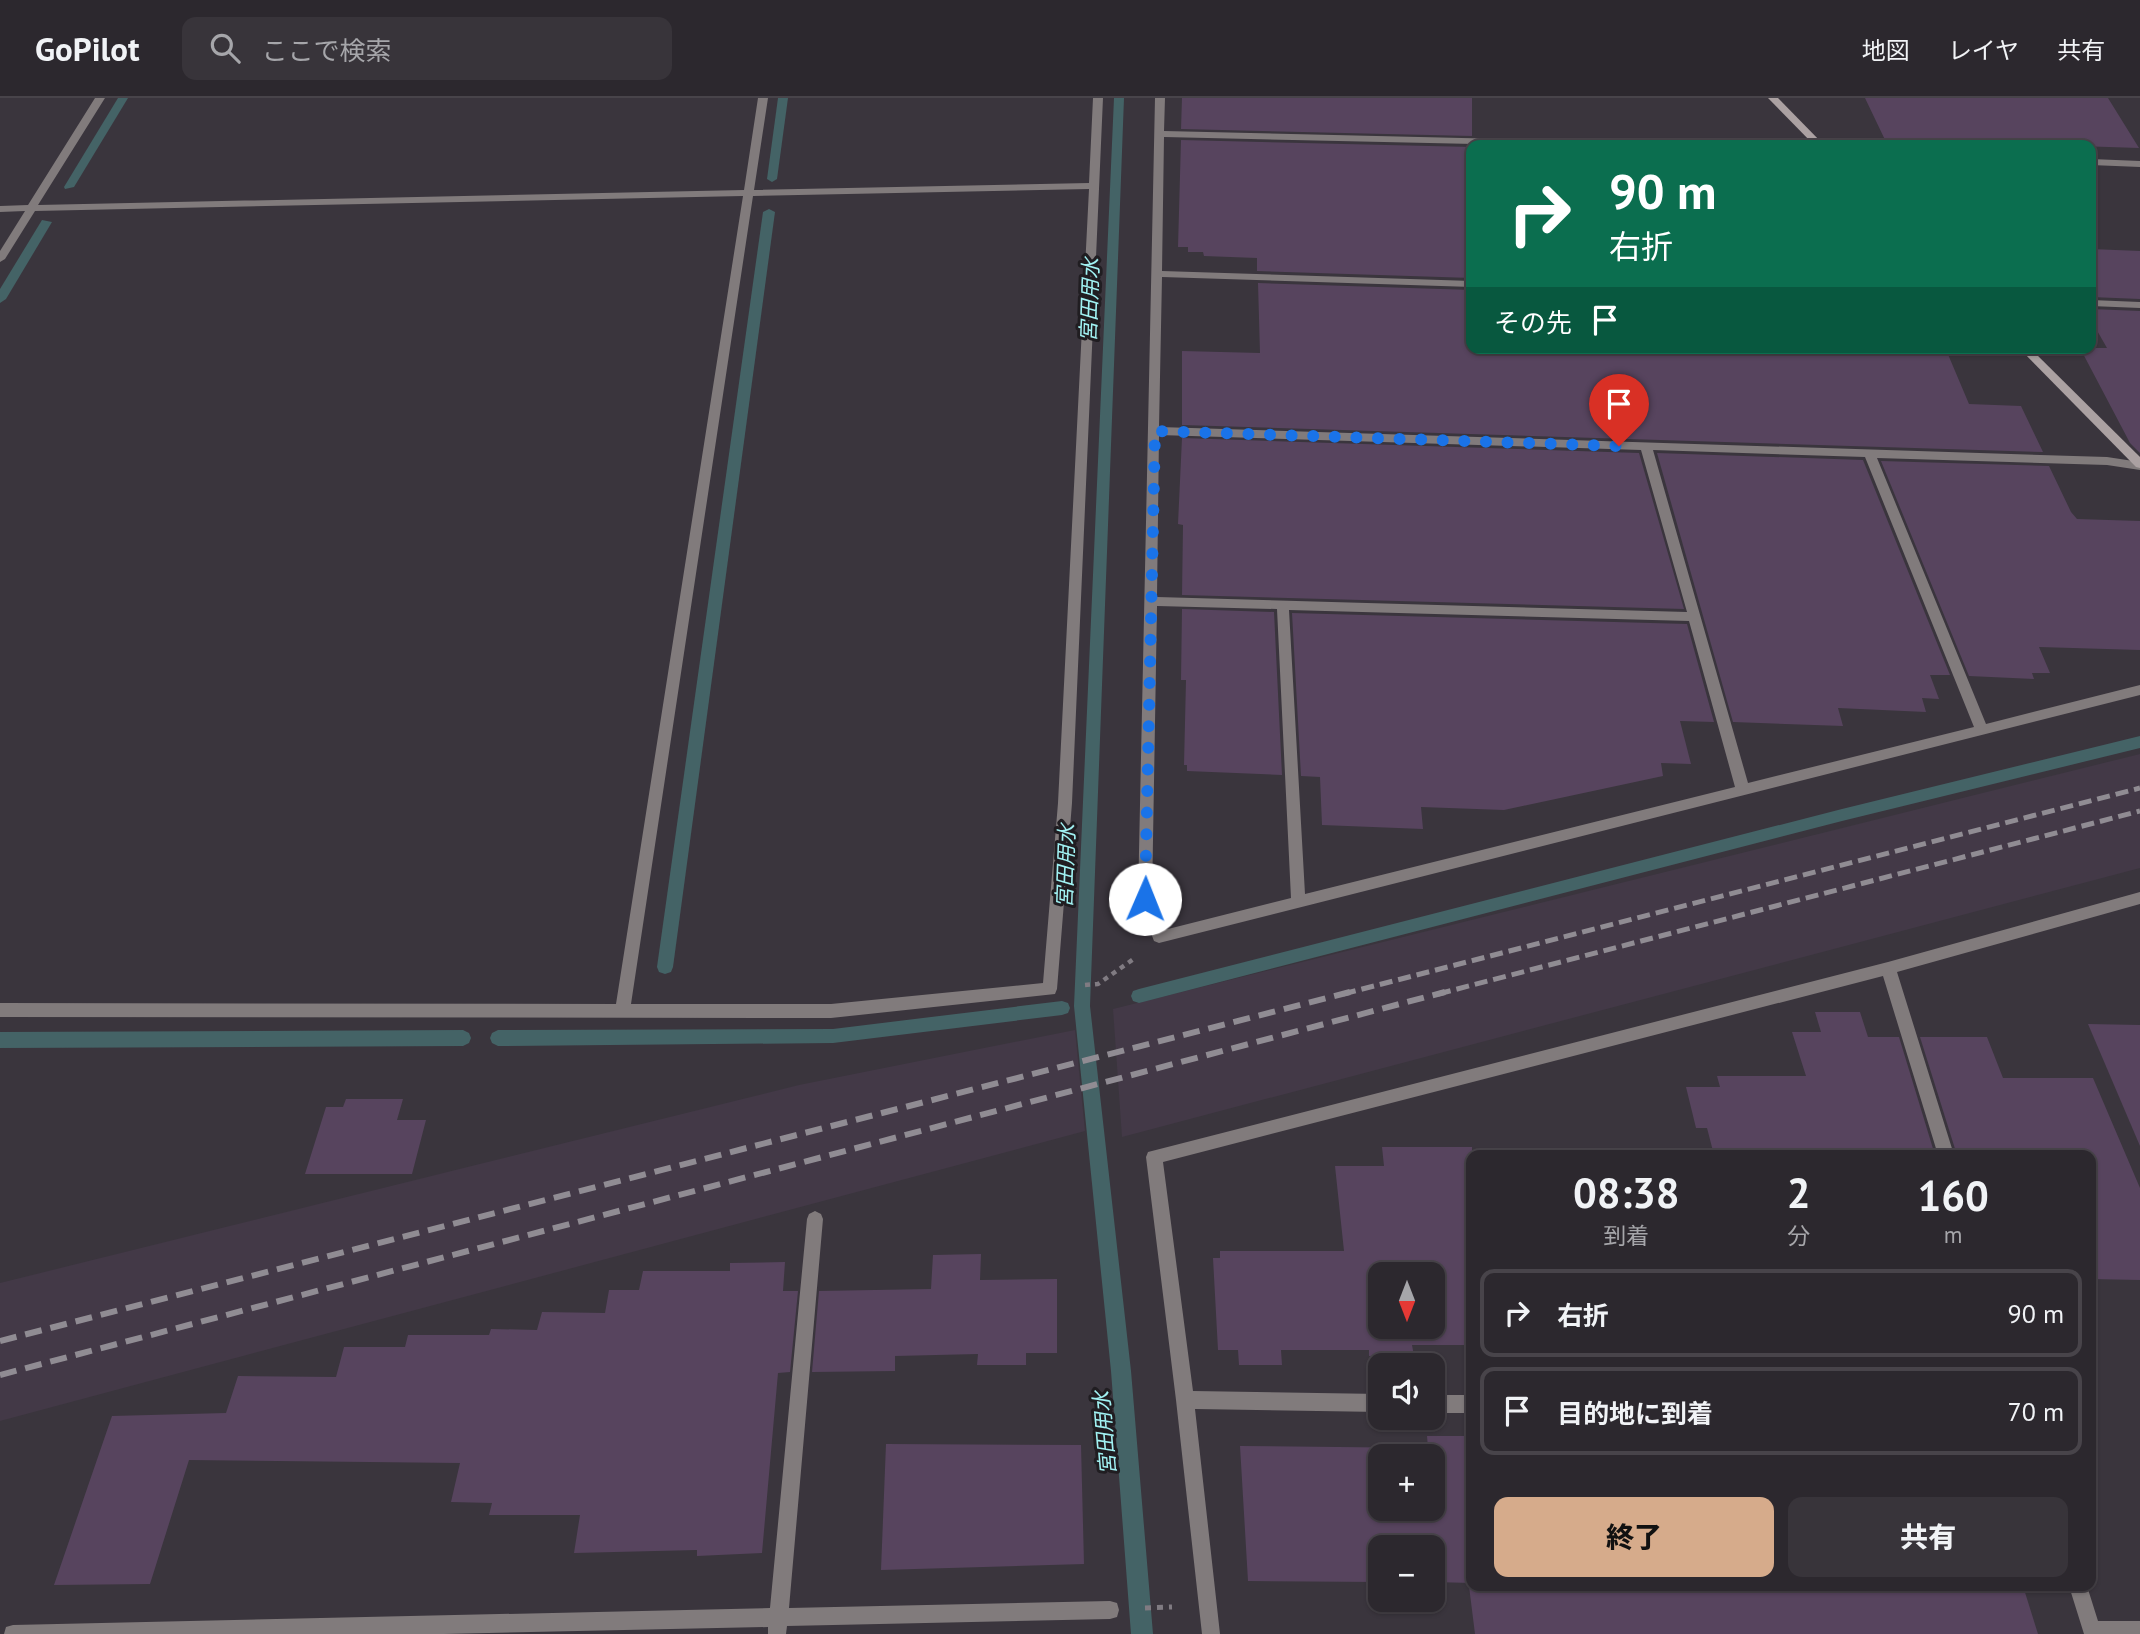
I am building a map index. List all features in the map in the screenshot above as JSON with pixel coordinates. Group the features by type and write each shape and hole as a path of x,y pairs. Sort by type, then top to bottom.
{"street":[{"path":"0,259 100,98"},
{"path":"622,1012 763,98"},
{"path":"0,1010 831,1011 1050,989 1065,803 1098,98"},
{"path":"1160,98 1145,899 1159,937 2140,690"},
{"path":"1773,98 1814,140"},
{"path":"1160,134 1466,141"},
{"path":"2096,162 2140,164"},
{"path":"0,209 1092,186"},
{"path":"1158,274 1466,284"},
{"path":"2096,303 2140,305"},
{"path":"2030,354 2140,465"},
{"path":"1155,431 2107,461 2140,465"},
{"path":"1646,446 1743,790"},
{"path":"1869,453 1983,730"},
{"path":"1152,601 1694,617"},
{"path":"1283,605 1298,902"},
{"path":"1211,1634 1154,1157 1888,968 2140,898"},
{"path":"1888,968 1944,1150"},
{"path":"778,1627 815,1219"},
{"path":"1185,1400 1368,1403"},
{"path":"1445,1404 1466,1404"},
{"path":"2080,1591 2093,1632 2140,1630"},
{"path":"0,1624 13,1634 778,1627 1110,1610"}],"path":[{"path":"1098,984 1125,967 1159,937"}],"shaded area":[{"path":"2140,754 2140,868 1122,1137 1113,1009"},
{"path":"1075,1030 1085,1131 0,1421 0,1283 799,1085"}],"building":[{"path":"1182,98 1472,98 1472,136 1181,129"},
{"path":"1865,98 2108,98 2139,148 2096,147 2096,140 1885,140"},
{"path":"1181,140 1466,147 1466,278 1257,271 1257,258 1204,256 1203,252 1188,252 1188,247 1178,247"},
{"path":"2096,249 2140,251 2140,299 2096,297"},
{"path":"1258,283 1466,290 1466,354 1948,354 1969,404 2021,406 2043,452 1182,425 1182,351 1260,353"},
{"path":"2096,309 2140,311 2140,453 2130,443 2083,354 2096,354 2096,348 2107,348 2096,329"},
{"path":"1182,438 1639,453 1684,609 1182,595 1183,525 1178,524"},
{"path":"1657,453 1863,460 1950,675 1930,675 1939,699 1922,698 1926,712 1838,708 1843,726 1733,722"},
{"path":"1881,461 2049,466 2077,519 2140,521 2140,650 2039,647 2050,673 2032,673 2034,679 1969,676"},
{"path":"1182,609 1274,612 1282,775 1187,771 1187,765 1184,765 1186,680 1181,680"},
{"path":"1292,613 1687,624 1714,722 1680,721 1691,764 1661,763 1663,776 1504,810 1421,807 1423,829 1322,825 1320,777 1301,776"},
{"path":"1815,1012 1860,1012 1868,1037 1899,1037 1933,1150 1713,1150 1707,1128 1696,1128 1686,1087 1720,1087 1717,1076 1806,1076 1792,1032 1821,1032"},
{"path":"2088,1024 2140,1025 2140,1146"},
{"path":"1920,1037 1987,1037 2003,1078 2093,1078 2140,1188 2140,1280 2096,1279 2096,1150 1955,1150"},
{"path":"346,1099 403,1099 397,1120 426,1120 412,1174 305,1174 326,1107 343,1107"},
{"path":"1382,1147 1472,1147 1472,1150 1466,1150 1466,1345 1412,1345 1413,1353 1281,1350 1282,1365 1239,1365 1238,1350 1218,1350 1213,1258 1220,1258 1220,1251 1344,1251 1335,1166 1384,1166"},
{"path":"981,1254 980,1280 1057,1279 1057,1353 1026,1353 1026,1365 977,1365 978,1354 895,1356 895,1371 812,1372 819,1291 931,1289 933,1255"},
{"path":"785,1262 783,1291 798,1291 790,1372 778,1373 762,1553 697,1556 697,1550 574,1553 580,1515 489,1515 492,1503 451,1502 460,1463 189,1460 150,1584 54,1585 112,1416 226,1413 238,1376 336,1377 344,1347 405,1347 408,1335 489,1335 491,1329 537,1330 542,1312 605,1313 609,1290 639,1290 643,1271 730,1271 730,1263"},
{"path":"1427,1436 1466,1436 1466,1583 1445,1582 1445,1535 1368,1535 1368,1582 1248,1581 1240,1446 1368,1447 1368,1521 1445,1521 1445,1444 1428,1444"},
{"path":"886,1444 1081,1445 1084,1564 881,1570"},
{"path":"1470,1591 2025,1591 2038,1634 1475,1634"}],"waterway":[{"path":"69,187 123,98"},
{"path":"772,179 783,98"},
{"name":"宮田用水","path":"1119,98 1082,1006 1121,1371 1142,1634"},
{"path":"665,967 769,212"},
{"path":"0,299 46,222"},
{"path":"1139,996 1842,815 2140,742"},
{"path":"498,1038 833,1036 1062,1008"},
{"path":"0,1040 463,1038"}],"railway":[{"path":"1343,994 2140,788"},
{"path":"1438,994 2140,811"},
{"path":"0,1341 1350,992"},
{"path":"0,1375 1445,992"}],"route":[{"path":"1145,899 1155,431 1619,446"}]}
